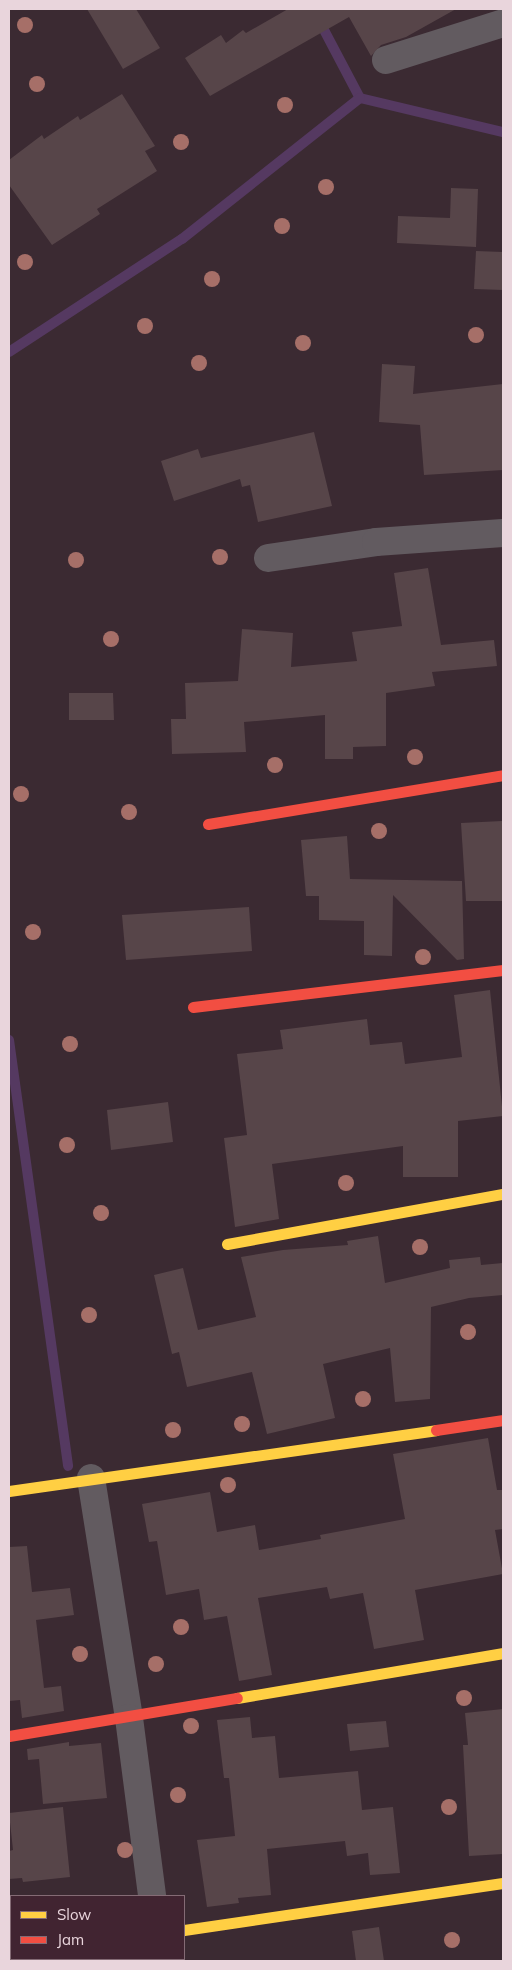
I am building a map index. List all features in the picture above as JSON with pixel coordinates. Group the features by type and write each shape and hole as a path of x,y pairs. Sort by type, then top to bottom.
{"street":[{"path":"386,60 503,23"},
{"path":"268,558 376,542 503,534"},
{"path":"208,824 503,775"},
{"path":"194,1007 503,970"},
{"path":"227,1244 503,1194"},
{"path":"9,1492 91,1478 194,1466 503,1420"},
{"path":"91,1478 129,1718 152,1895"},
{"path":"9,1736 129,1718 503,1653"},
{"path":"185,1930 503,1883"}],"building":[{"path":"87,9 136,9 160,48 123,69"},
{"path":"288,9 456,9 406,37 381,45 371,56 349,17 210,96 185,58 221,35 226,43 243,30 246,33"},
{"path":"122,94 155,146 145,151 157,171 97,209 100,214 52,245 9,185 9,160 42,135 44,139 78,116 80,120"},
{"path":"451,188 478,189 476,247 397,243 398,216 450,218"},
{"path":"476,251 503,252 503,290 474,289"},
{"path":"382,364 415,366 413,394 503,384 503,470 424,475 420,425 379,422"},
{"path":"314,432 332,506 258,522 250,485 242,487 240,479 174,501 161,461 198,449 201,458"},
{"path":"428,568 441,645 494,640 497,666 432,672 435,686 386,693 386,746 353,747 353,759 325,759 325,715 244,722 246,752 172,754 171,719 186,719 185,683 238,681 242,629 293,633 291,667 357,661 352,632 402,626 394,573"},
{"path":"69,693 113,693 114,720 69,720"},
{"path":"502,821 502,901 466,901 461,823"},
{"path":"347,836 350,879 462,881 464,959 457,960 393,895 392,956 364,955 364,921 319,920 319,896 306,896 301,840"},
{"path":"249,907 252,951 126,960 122,915"},
{"path":"490,990 503,1116 458,1121 458,1177 403,1177 403,1146 272,1164 279,1219 235,1227 224,1138 247,1135 237,1054 283,1049 280,1030 367,1019 370,1045 402,1042 405,1064 462,1057 454,995"},
{"path":"168,1102 173,1142 111,1150 107,1110"},
{"path":"378,1236 385,1283 450,1268 449,1260 480,1257 481,1265 503,1263 503,1295 469,1298 431,1307 430,1399 395,1402 390,1348 323,1364 335,1418 267,1434 252,1372 187,1387 179,1352 172,1354 154,1275 183,1268 198,1330 256,1317 241,1257 283,1250 348,1245 347,1241"},
{"path":"488,1438 497,1490 503,1490 503,1529 495,1530 503,1574 415,1590 424,1640 374,1649 363,1593 330,1599 327,1587 258,1598 272,1675 239,1681 227,1616 204,1620 199,1589 166,1595 157,1541 149,1542 142,1504 210,1492 217,1532 255,1525 259,1550 321,1539 320,1535 405,1519 393,1454"},
{"path":"27,1546 32,1592 70,1588 74,1615 36,1620 44,1688 61,1686 64,1711 22,1718 20,1700 9,1701 9,1547"},
{"path":"503,1709 503,1854 469,1856 463,1745 468,1745 465,1713"},
{"path":"250,1717 252,1738 275,1736 279,1778 358,1771 362,1810 393,1807 400,1873 370,1875 368,1853 347,1856 345,1841 267,1849 271,1895 238,1898 239,1903 207,1907 197,1840 235,1836 229,1778 224,1778 217,1720"},
{"path":"386,1721 389,1747 350,1751 347,1724"},
{"path":"69,1742 69,1746 101,1743 107,1798 43,1804 39,1759 28,1760 27,1749"},
{"path":"63,1807 70,1877 23,1882 22,1878 9,1879 9,1851 13,1850 9,1813"},
{"path":"379,1927 384,1961 356,1961 352,1931"}],"waterway":[{"path":"313,9 360,98 503,132"},
{"path":"9,352 182,239 360,98"},
{"path":"9,1040 68,1466"}],"traffic: slow":[{"path":"227,1244 503,1194"},
{"path":"9,1491 436,1430"},
{"path":"237,1698 503,1653"},
{"path":"185,1930 503,1883"}],"traffic: jam":[{"path":"208,824 503,775"},
{"path":"193,1007 503,970"},
{"path":"436,1430 503,1420"},
{"path":"9,1736 237,1698"}]}
